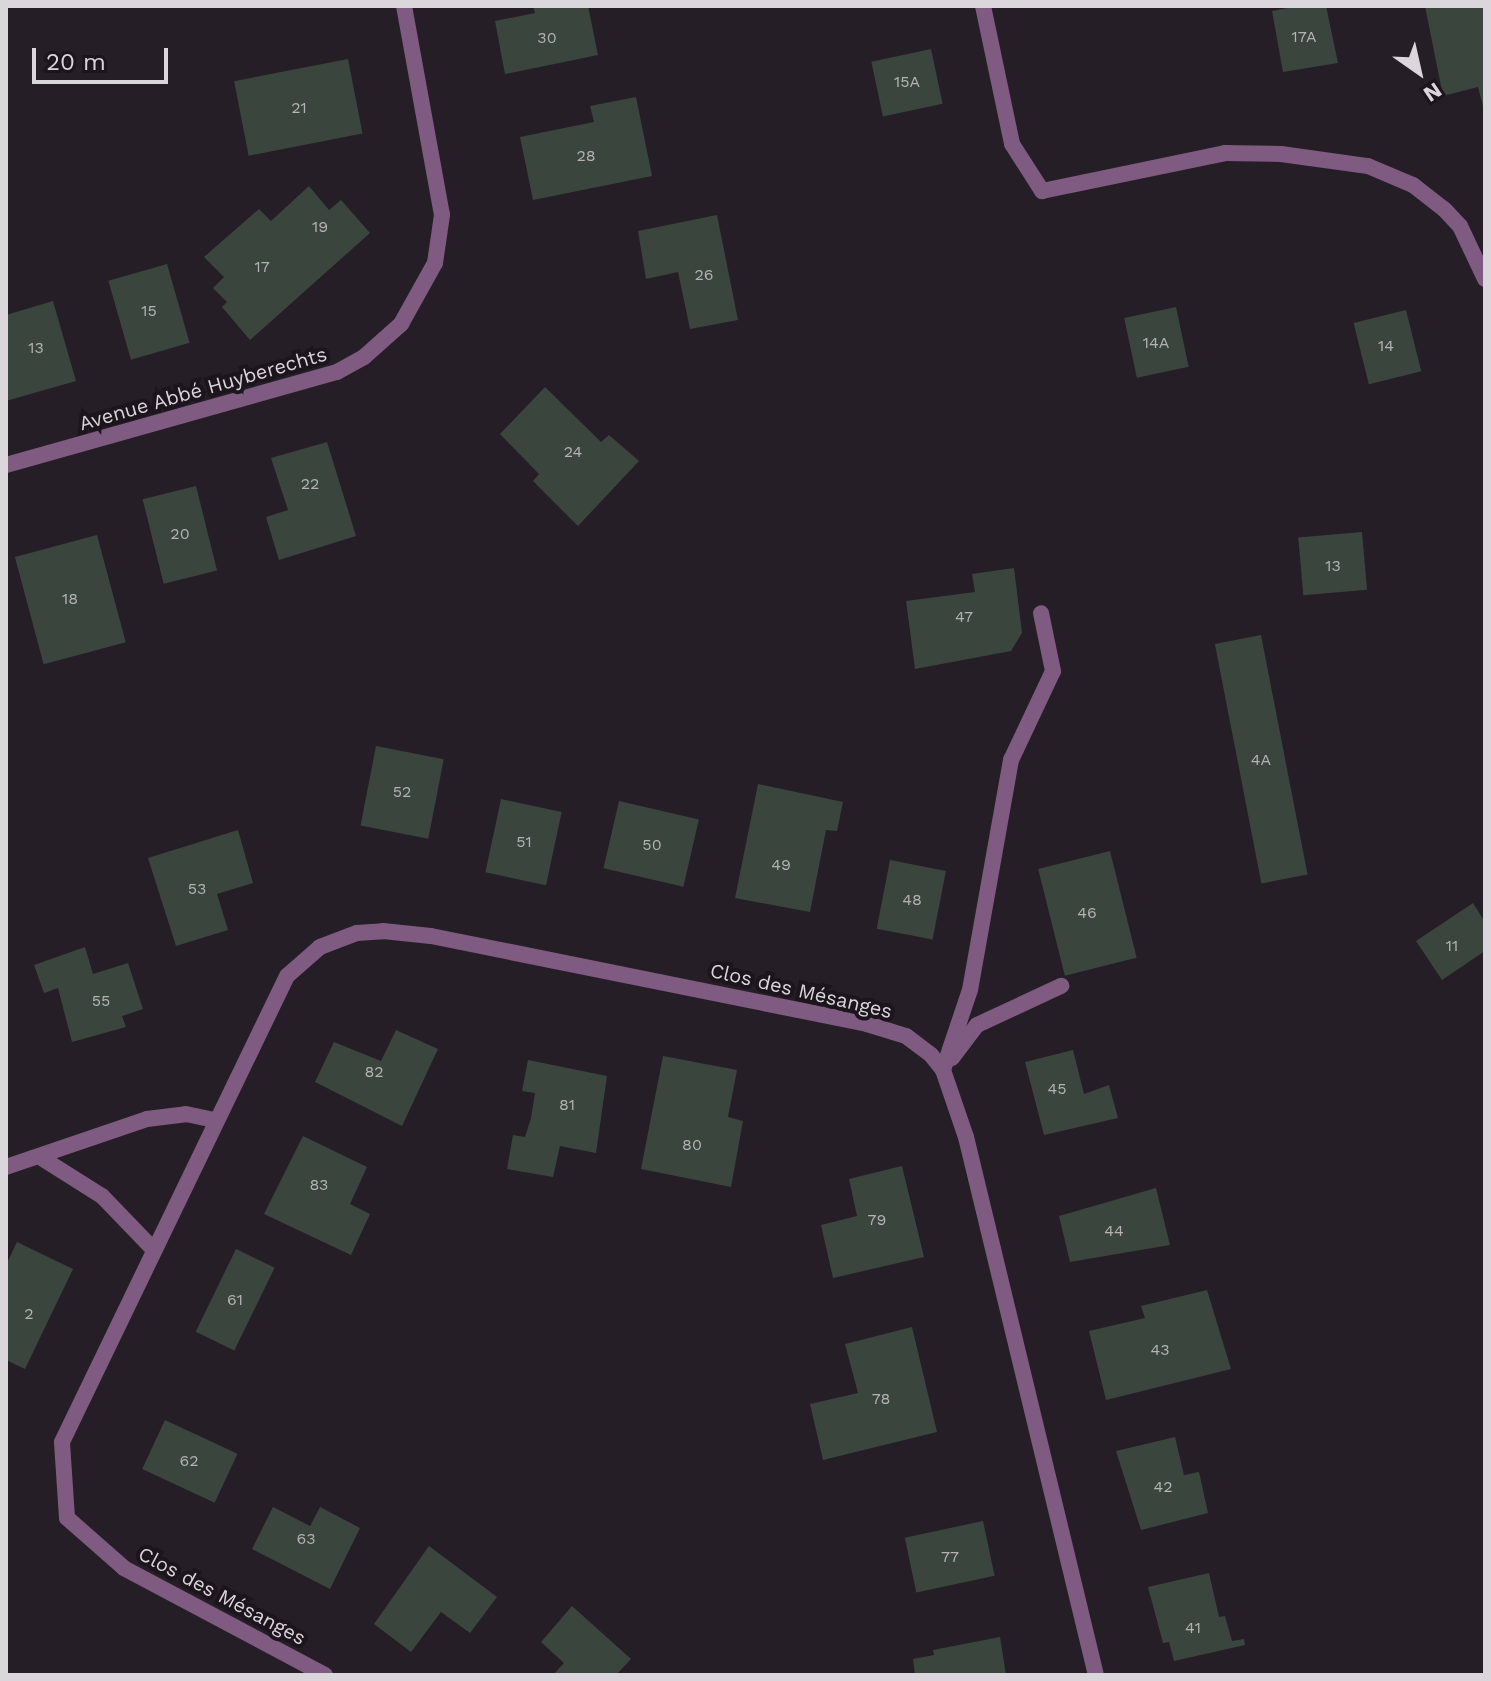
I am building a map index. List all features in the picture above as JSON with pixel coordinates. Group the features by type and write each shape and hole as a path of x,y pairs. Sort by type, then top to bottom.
{"street":[{"name":"Avenue Abbé Huyberechts","path":"6,465 337,372 364,357 401,324 435,263 442,215 404,6"},
{"path":"983,6 1012,144 1042,191 1225,153 1281,154 1368,166 1413,185 1444,209 1460,226 1485,279"},
{"path":"943,1070 970,990 1011,760 1053,671 1041,613"},
{"name":"Clos des Mésanges","path":"325,1675 124,1568 67,1518 62,1442 214,1120 287,976 320,947 357,933 431,936 867,1024 906,1036 943,1070 966,1137 1096,1675"},
{"path":"943,1070 977,1025 1061,986"},
{"path":"6,1167 147,1119 186,1114 214,1120"},
{"path":"40,1157 102,1196 154,1250"}],"building":[{"path":"533,6 588,6 598,55 505,74 495,21 535,13"},
{"path":"1299,6 1326,6 1338,63 1283,72 1272,11"},
{"path":"1425,6 1485,6 1485,114 1478,87 1443,96"},
{"path":"931,49 943,104 883,116 871,62"},
{"path":"348,59 363,134 249,156 234,81"},
{"path":"636,97 652,176 533,200 520,137 594,122 590,106"},
{"path":"309,186 329,210 341,200 370,233 250,340 222,307 227,302 213,288 224,277 204,257 259,209 271,221"},
{"path":"717,215 738,320 690,329 678,272 646,279 638,231"},
{"path":"167,264 190,343 131,360 108,281"},
{"path":"53,301 76,381 6,401 6,315"},
{"path":"1176,307 1189,367 1137,378 1124,318"},
{"path":"1406,310 1421,371 1369,384 1354,323"},
{"path":"545,387 601,442 609,435 639,461 578,526 533,481 539,474 500,434"},
{"path":"327,442 356,536 279,560 266,517 288,510 271,458"},
{"path":"196,486 217,570 164,584 143,499"},
{"path":"1362,532 1367,590 1303,595 1298,538"},
{"path":"97,535 126,642 44,664 15,557"},
{"path":"1014,568 1022,633 1011,651 915,669 906,601 975,592 972,574"},
{"path":"1261,635 1308,875 1261,883 1215,644"},
{"path":"376,746 444,759 428,839 361,826"},
{"path":"758,784 843,802 837,831 826,830 810,912 735,898"},
{"path":"501,799 562,812 546,885 485,872"},
{"path":"619,801 699,819 683,887 603,868"},
{"path":"238,830 253,883 217,894 228,930 176,946 148,858"},
{"path":"1110,851 1137,958 1065,976 1038,869"},
{"path":"890,860 946,871 933,940 877,929"},
{"path":"1473,903 1485,922 1485,951 1442,980 1416,941"},
{"path":"85,947 93,974 128,963 143,1009 122,1016 126,1027 72,1042 58,988 44,993 34,965"},
{"path":"396,1030 438,1049 402,1126 315,1082 334,1042 381,1061"},
{"path":"1073,1050 1084,1094 1109,1085 1118,1118 1044,1135 1025,1062"},
{"path":"663,1056 737,1070 728,1117 743,1121 731,1187 641,1169"},
{"path":"528,1060 607,1076 596,1153 560,1146 553,1177 507,1169 513,1135 525,1137 531,1118 535,1093 522,1091"},
{"path":"303,1136 367,1167 350,1204 370,1214 351,1255 264,1214"},
{"path":"902,1166 924,1257 833,1278 821,1225 857,1216 849,1179"},
{"path":"1156,1188 1170,1245 1070,1262 1059,1216"},
{"path":"17,1242 73,1269 25,1369 6,1360 6,1265"},
{"path":"236,1249 275,1268 234,1351 196,1332"},
{"path":"1207,1290 1231,1369 1106,1400 1089,1331 1145,1318 1141,1306"},
{"path":"912,1327 937,1432 823,1460 810,1404 858,1393 845,1344"},
{"path":"165,1420 238,1454 215,1503 142,1469"},
{"path":"1175,1437 1184,1475 1199,1472 1208,1513 1141,1530 1116,1451"},
{"path":"273,1507 310,1526 320,1507 360,1528 330,1589 252,1549"},
{"path":"983,1521 995,1576 916,1592 905,1538"},
{"path":"429,1546 497,1597 470,1633 441,1612 411,1652 374,1624"},
{"path":"1209,1573 1219,1617 1225,1616 1232,1641 1244,1639 1245,1645 1174,1661 1169,1642 1163,1643 1148,1587"},
{"path":"572,1606 631,1659 616,1675 553,1675 564,1663 541,1642"},
{"path":"1000,1637 1006,1675 915,1675 913,1659 934,1655 933,1650"}]}
